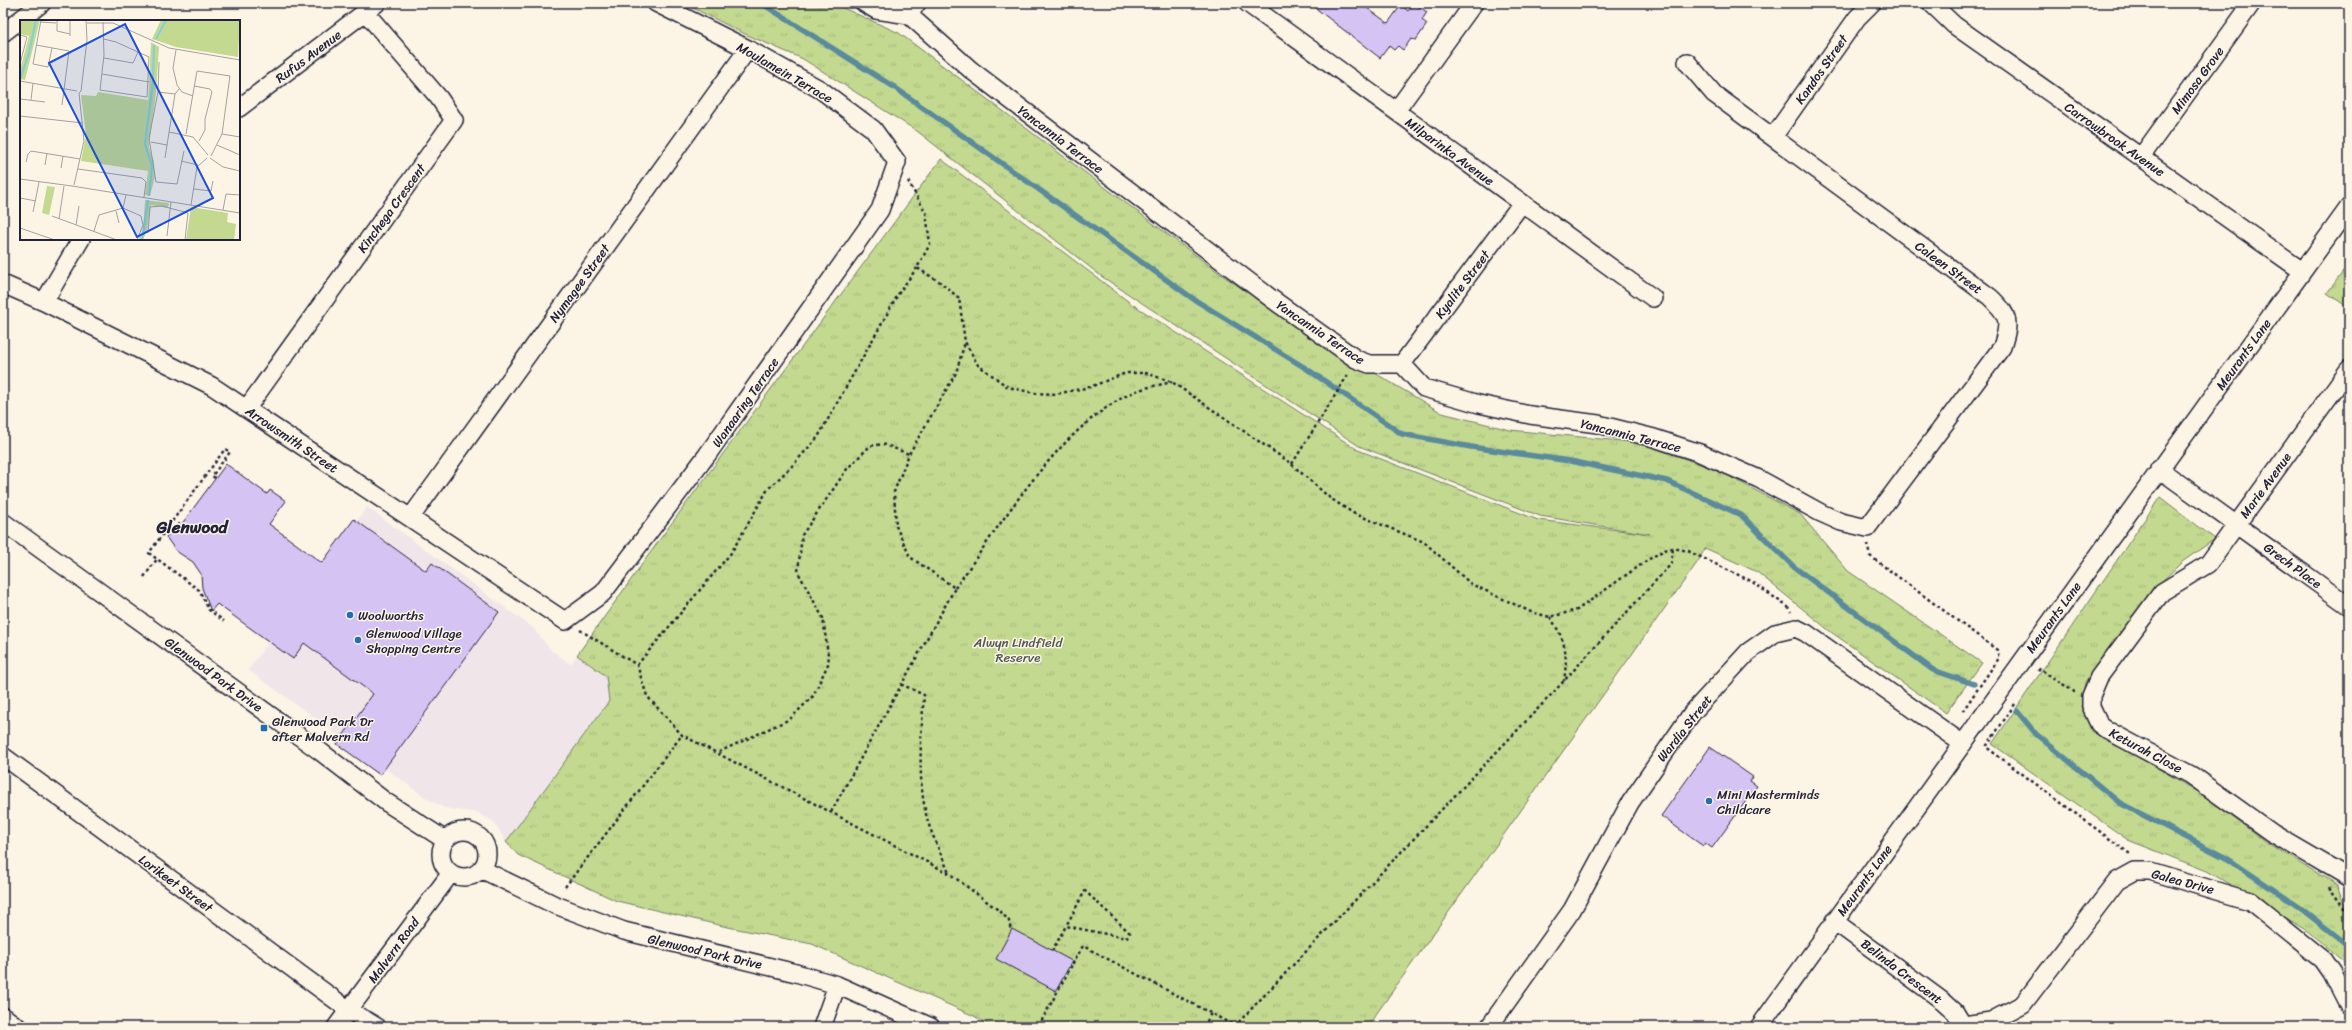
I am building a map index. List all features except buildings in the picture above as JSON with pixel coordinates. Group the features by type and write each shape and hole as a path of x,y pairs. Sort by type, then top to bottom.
{"street":[{"path":"21,20 42,3"},
{"name":"Moulamein Terrace","path":"656,3 748,49 821,90 873,129 897,162"},
{"name":"Yancannia Terrace","path":"864,3 876,10 913,9 971,70 1272,299 1350,354 1369,364 1402,364 1424,388 1523,413 1598,424 1654,438 1700,453 1789,494 1821,513 1841,522 1867,528"},
{"name":"Milparinka Avenue","path":"1247,3 1653,298"},
{"path":"1396,111 1474,3"},
{"name":"Kandos Street","path":"1773,137 1857,18 1872,3"},
{"name":"Carrowbrook Avenue","path":"1931,3 1954,24 2302,271"},
{"name":"Mimosa Grove","path":"2141,157 2252,3"},
{"name":"Rufus Avenue","path":"240,107 372,8"},
{"name":"Kinchega Crescent","path":"247,408 454,120 372,8"},
{"path":"3,34 20,20"},
{"name":"Nymagee Street","path":"411,517 748,49"},
{"name":"Caleen Street","path":"1687,62 1714,94 1990,297 2005,311 2008,330 2002,347 1867,528"},
{"name":"Wanaaring Terrace","path":"565,621 603,593 707,455 880,210 897,162"},
{"name":"Kyalite Street","path":"1402,364 1522,204"},
{"name":"Meurants Lane","path":"1759,1027 2349,207"},
{"path":"44,302 79,240"},
{"name":"Arrowsmith Street","path":"3,284 44,302 212,386 411,517 565,621"},
{"name":"Marie Avenue","path":"2160,469 2236,524 2349,369"},
{"name":"Glenwood Park Drive","path":"3,522 321,752 386,802 445,840"},
{"name":"Grech Place","path":"2236,524 2349,606"},
{"name":"Keturah Close","path":"2236,524 2208,564 2171,585 2157,599 2094,686 2091,707 2093,715 2099,724 2107,730 2191,775 2272,834 2349,878"},
{"path":"1796,628 1806,633 1963,744"},
{"name":"Wardia Street","path":"1489,1027 1572,910 1630,803 1692,714 1748,652 1775,633 1796,628"},
{"name":"Lorikeet Street","path":"3,756 349,1010 377,1027"},
{"path":"457,831 473,832 479,836 486,848 487,856 481,869 470,876 464,877 451,873 445,868 440,854 445,840 457,831"},
{"name":"Glenwood Park Drive","path":"481,869 553,904 624,931 796,972 837,985 931,1027"},
{"name":"Galea Drive","path":"1964,1026 1991,1021 2023,1004 2118,881 2126,874 2142,870 2231,894 2256,904 2323,960 2332,973 2349,1006"},
{"name":"Malvern Road","path":"336,1027 451,873"},
{"name":"Belinda Crescent","path":"1834,921 1944,1002 1964,1026"},
{"path":"822,1027 837,985"},
{"path":"3,1016 18,1027"}],"path":[{"path":"637,665 731,553 768,489 792,466 818,437 885,322 900,291 917,268 930,244 926,212 897,162"},
{"path":"917,268 940,282 959,298 965,342 978,365 1008,387 1034,393 1056,394 1090,387 1126,373 1146,373 1172,382 1292,464 1330,498 1353,513 1424,542 1471,584 1531,612 1550,617 1577,610 1646,561 1664,550 1673,548 1688,551 1751,581 1788,607 1794,617 1796,628"},
{"path":"955,588 910,557 896,526 894,492 909,454 956,373 965,342"},
{"path":"831,812 955,588 1046,463 1093,416 1134,392 1172,382"},
{"path":"1292,464 1344,383"},
{"path":"718,752 790,719 813,696 828,662 823,618 798,572 802,535 846,469 870,446 883,444 909,454"},
{"path":"216,478 212,476 230,452 226,449 149,553 199,590 209,610 224,621"},
{"path":"1867,528 1868,552 1870,556 1997,650 1999,658 1964,710"},
{"path":"1042,1027 1042,1020 1083,946 1235,1026 1564,681 1671,564 1673,548"},
{"path":"144,577 157,559"},
{"path":"1550,617 1565,646 1567,660 1564,681"},
{"path":"565,621 637,665 647,696 682,735 718,752 950,874 1001,912 1010,921 1011,931"},
{"path":"2040,669 2076,693"},
{"path":"901,684 924,694 921,740 924,794 930,827 950,874"},
{"path":"2016,703 1986,747 2136,859 2142,870"},
{"path":"565,887 682,735"},
{"path":"1052,951 1085,891 1130,933 1126,938 1066,926"},
{"path":"1204,1027 1211,1013"}],"shaded area":[{"path":"367,507 532,627 552,651 571,664 577,655 606,676 609,701 506,842 494,822 478,813 444,808 429,800 248,670"}],"green space":[{"name":"Alwyn Lindfield Reserve","path":"683,3 832,3 899,33 1218,272 1301,329 1442,413 1510,430 1641,443 1719,471 1800,514 1848,571 1982,663 1946,713 1831,632 1757,572 1705,548 1699,560 1367,1027 992,1027 974,1016 812,944 723,926 617,901 518,855 506,842 609,701 606,676 577,655 663,535 941,159 1129,302 1358,450 1538,520 1650,534 1540,516 1359,446 1101,276 917,131 803,59 745,34"},
{"path":"2349,264 2349,308 2327,293"},
{"path":"2160,497 2215,539 2182,562 2154,589 2085,682 2081,708 2095,732 2199,792 2266,842 2337,885 2344,904 2349,910 2349,971 2345,963 2305,929 2207,871 2128,840 1992,744"}],"waterway":[{"path":"761,3 894,87 1195,300 1307,369 1402,434 1471,447 1570,461 1667,481 1741,515 1794,567 1933,670 1974,684"},
{"path":"2017,711 2036,734 2120,803 2228,859 2299,907 2349,946"}],"place":[{"name":"Woolworths","path":"350,615"},
{"name":"Glenwood Village Shopping Centre","path":"358,640"},
{"name":"Glenwood Park Dr after Malvern Rd","path":"264,728"},
{"name":"Mini Masterminds Childcare","path":"1709,801"}],"district":[{"name":"Glenwood","path":"192,527"}]}
